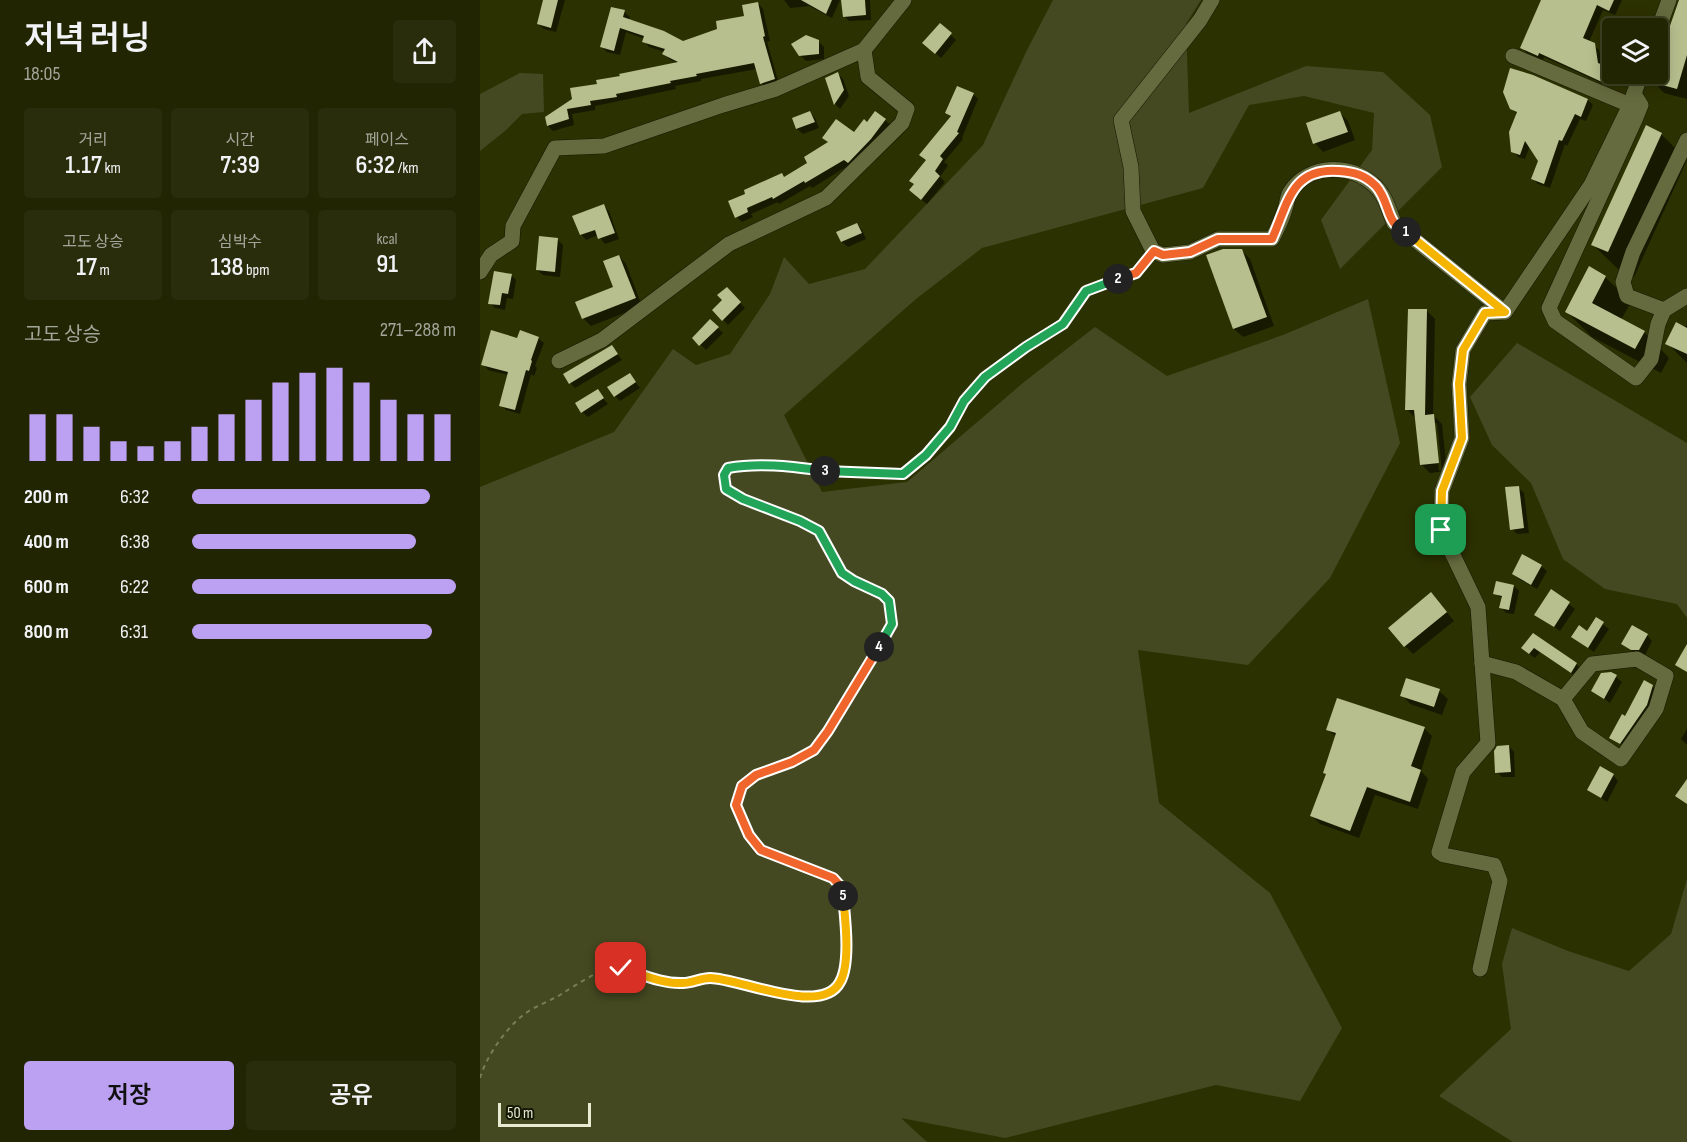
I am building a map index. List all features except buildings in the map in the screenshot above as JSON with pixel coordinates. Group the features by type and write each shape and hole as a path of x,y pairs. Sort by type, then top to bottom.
{"street":[{"path":"480,272 491,255 512,242 513,226 555,148 604,146 776,89 864,50 904,0"},
{"path":"1212,0 1200,20 1121,120 1131,167 1133,211 1154,251 1163,255 1190,252 1218,239 1272,239 1290,193 1305,176 1324,170 1357,172 1376,186 1387,202 1394,223 1505,312"},
{"path":"1662,18 1669,0"},
{"path":"559,361 602,340 729,244 826,198 902,123 907,109 868,77 864,50"},
{"path":"1513,56 1632,99 1641,105 1549,308 1555,321 1636,378 1651,359 1658,324 1664,310 1687,296"},
{"path":"1505,312 1591,185 1637,84"},
{"path":"1664,310 1628,296 1623,282 1633,252 1687,140"},
{"path":"1480,969 1500,881 1494,865 1438,852 1463,772 1488,743 1478,608 1441,530 1442,491 1462,438 1459,384 1463,350 1485,313 1505,312"},
{"path":"1482,663 1516,672 1563,699 1582,732 1621,759 1656,709 1666,676 1637,659 1592,664 1563,699"}],"path":[{"path":"480,1078 483,1067 493,1050 524,1015 610,968 621,968 663,982 683,983 710,978 789,996 831,992 840,982 845,963 847,926 842,888 833,878 761,850 749,835 736,805 742,786 756,775 792,762 814,750 828,731 892,624 889,601 882,594 842,573 819,531 800,521 743,499 726,489 724,475 728,468 739,466 787,466 837,473 903,474 926,455 950,427 964,401 985,377 1063,324 1086,291 1136,273 1154,251"}],"green space":[{"path":"1053,0 1201,0 1186,24 1189,113 1306,66 1383,72 1430,115 1442,167 1340,269 1321,220 1372,150 1374,113 1304,96 1249,105 1203,188 982,248 916,299 784,415 822,492 907,482 1024,382 1095,327 1167,376 1283,335 1368,299 1400,443 1330,578 1248,665 1138,650 1159,803 1270,893 1342,1028 1300,1101 1216,1085 1005,1138 901,1118 927,1142 480,1142 480,487 614,432 673,349 696,365 730,354 770,294 784,257 809,284 865,269 983,145"},
{"path":"520,73 543,74 544,112 522,114 480,151 480,94"},
{"path":"1517,343 1687,443 1687,618 1677,604 1605,589 1563,559 1531,483 1492,445 1470,397"},
{"path":"1687,879 1687,1142 1513,1142 1439,1096 1511,1029 1502,964 1512,928 1568,951 1629,971 1671,934"}],"route":[{"path":"621,968 663,982 683,983 710,978 789,996 831,992 840,982 845,963 847,926 842,888 833,878 761,850 749,835 736,805 742,786 756,775 792,762 814,750 828,731 892,624 889,601 882,594 842,573 819,531 800,521 743,499 726,489 724,475 728,468 787,466 837,473 903,474 926,455 950,427 964,401 985,377 1063,324 1086,291 1136,273 1154,251 1163,255 1190,252 1218,239 1272,239 1290,193 1305,176 1324,170 1357,172 1376,186 1387,202 1394,223 1505,312 1485,313 1463,350 1459,384 1462,438 1442,491 1441,530"}]}
